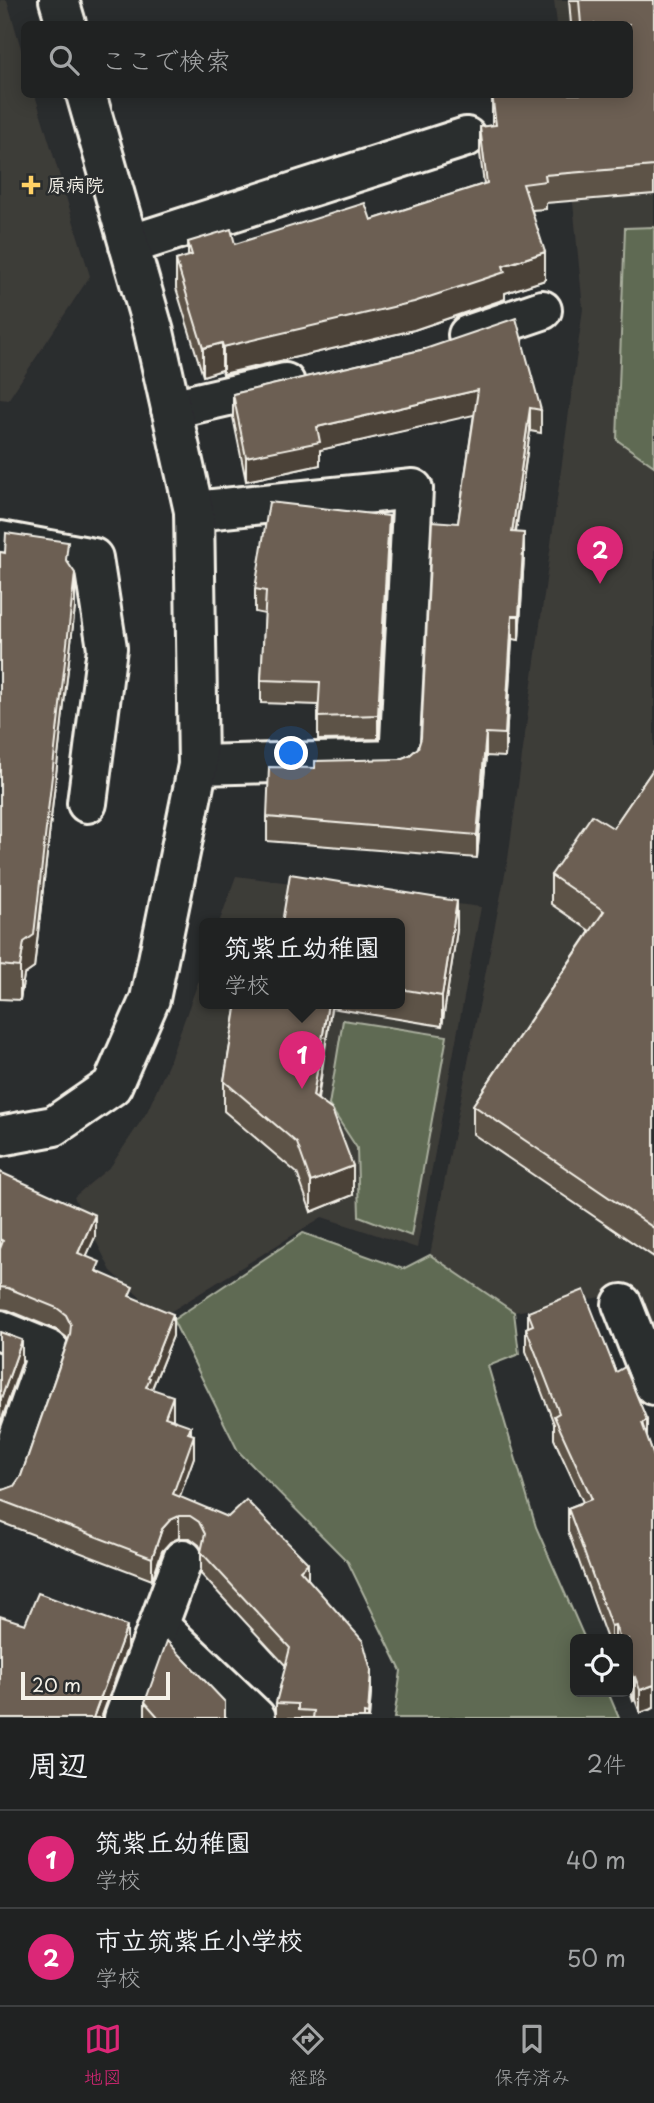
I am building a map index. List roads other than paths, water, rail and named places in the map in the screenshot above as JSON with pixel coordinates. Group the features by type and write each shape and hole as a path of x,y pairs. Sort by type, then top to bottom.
{"street":[{"path":"59,0 65,21"},
{"path":"0,1136 54,1126 112,1086 150,999 198,765 194,511 153,332 87,98"},
{"path":"129,245 466,137"},
{"path":"432,347 542,310"},
{"path":"171,409 315,376"},
{"path":"194,511 413,489 399,760 198,765"},
{"path":"0,541 93,558 107,648 87,803"},
{"path":"622,1304 654,1385"},
{"path":"0,1330 49,1350 0,1490"},
{"path":"124,1718 183,1559"},
{"path":"159,1626 256,1718"}],"place":[{"name":"原病院","path":"31,185"},
{"name":"市立筑紫丘小学校","path":"600,584"},
{"name":"筑紫丘幼稚園","path":"302,1089"}]}
